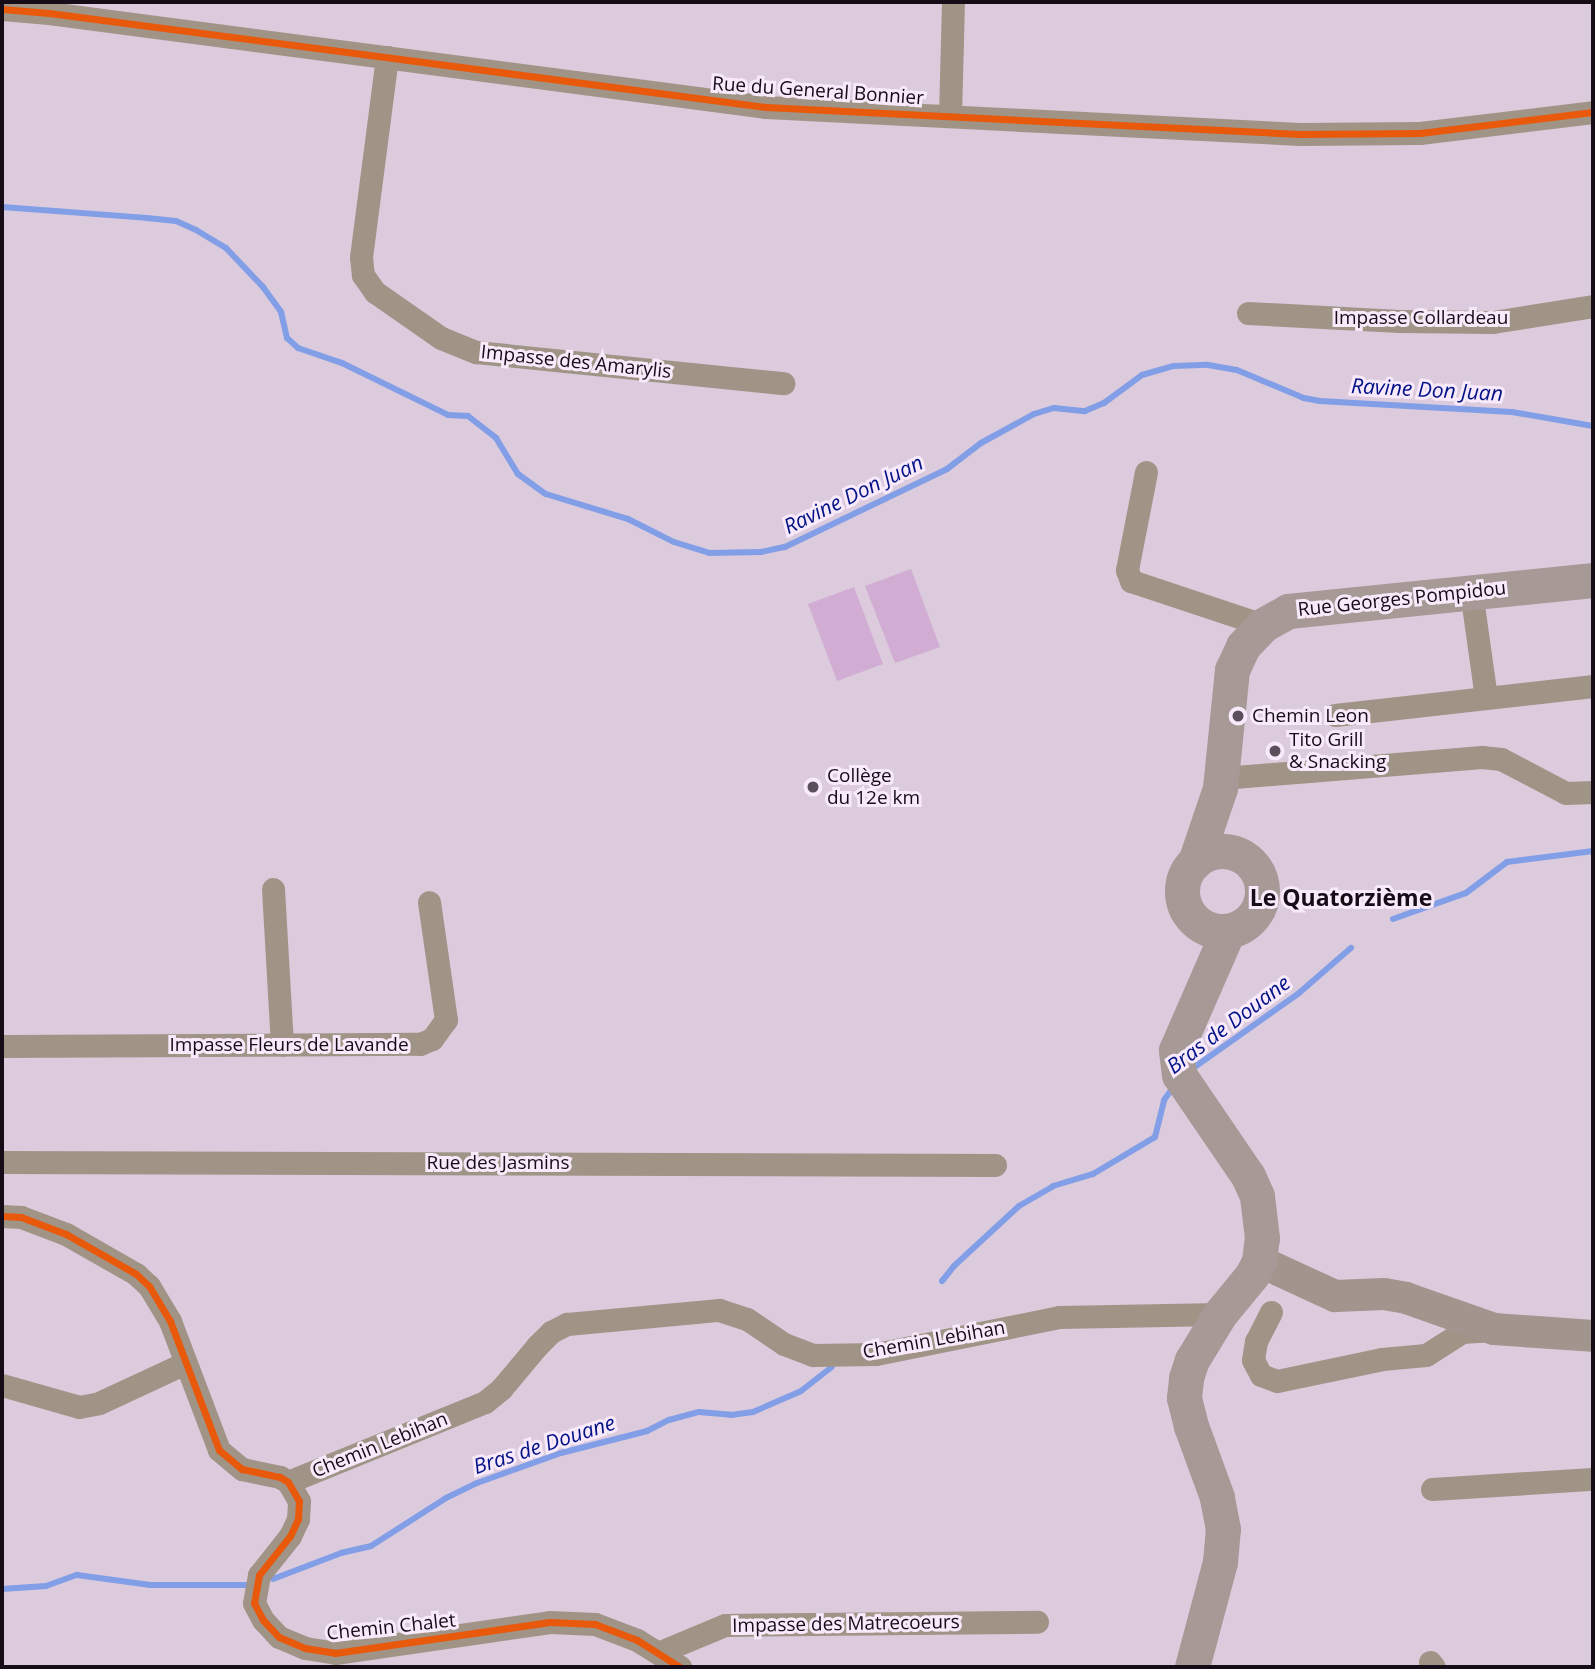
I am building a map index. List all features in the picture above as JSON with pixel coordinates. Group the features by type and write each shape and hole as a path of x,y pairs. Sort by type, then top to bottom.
{"main road":[{"name":"Rue Georges Pompidou","path":"1195,862 1221,783 1231,670 1243,646 1263,625 1288,611 1593,580"},
{"name":"Rue Georges Pompidou","path":"1221,783 1242,857"},
{"path":"1218,852 1242,857 1256,873 1261,895 1251,919 1215,929 1190,916 1182,894 1187,871 1195,862 1218,852"},
{"path":"1192,1667 1220,1562 1223,1529 1217,1497 1191,1426 1184,1398 1192,1360 1220,1314 1252,1275 1259,1261 1262,1218 1257,1196 1248,1176 1179,1075 1176,1051 1197,998 1215,929"},
{"path":"1259,1261 1335,1296 1384,1294 1406,1298 1494,1329 1593,1336"}],"street":[{"path":"950,117 953,2"},
{"name":"Rue du General Bonnier","path":"2,9 766,107 1299,134 1420,133 1593,112"},
{"name":"Impasse des Amarylis","path":"387,57 361,257 363,275 375,292 440,338 476,352 783,383"},
{"name":"Impasse Collardeau","path":"1248,313 1399,321 1493,322 1593,306"},
{"path":"1146,472 1128,570 1131,581 1263,625"},
{"path":"1471,592 1486,698"},
{"path":"1335,715 1593,686"},
{"path":"1221,783 1482,757 1501,760 1566,793 1593,792"},
{"path":"273,889 282,1045"},
{"name":"Impasse Fleurs de Lavande","path":"2,1046 411,1045 432,1039 446,1020 429,902"},
{"name":"Rue des Jasmins","path":"2,1162 995,1165"},
{"path":"2,1216 21,1217 66,1234 136,1274 149,1286 170,1321 219,1450 242,1469 280,1477 288,1482"},
{"name":"Chemin Lebihan","path":"288,1482 485,1402 501,1389 551,1332 567,1324 719,1310 747,1318 784,1344 813,1355 876,1354 1059,1317 1220,1314"},
{"path":"1271,1312 1256,1341 1253,1360 1261,1375 1277,1381 1382,1359 1426,1355 1462,1332 1494,1329"},
{"path":"2,1385 79,1407 99,1402 185,1363"},
{"path":"1432,1489 1593,1479"},
{"name":"Chemin Chalet","path":"288,1482 299,1501 298,1519 290,1536 259,1575 254,1603 263,1620 279,1637 304,1648 382,1657 550,1622 595,1624 660,1652 680,1667"},
{"name":"Impasse des Matrecoeurs","path":"660,1652 725,1625 1037,1622"}],"shaded area":[{"path":"911,569 940,647 895,663 865,586"},
{"path":"854,587 883,664 837,681 808,604"}],"waterway":[{"name":"Ravine Don Juan","path":"2,207 176,221 196,230 226,248 263,287 281,312 287,338 298,348 342,363 448,415 468,416 496,438 518,474 546,494 628,519 674,542 709,553 761,552 785,547 947,469 981,443 1034,414 1054,408 1085,411 1104,403 1142,375 1174,366 1208,365 1237,370 1304,398 1320,401 1512,412 1593,426"},
{"name":"Bras de Douane","path":"1393,919 1466,893 1507,862 1593,851"},
{"name":"Bras de Douane","path":"1189,1071 1299,993 1351,948"},
{"name":"Bras de Douane","path":"942,1281 954,1266 1019,1206 1053,1186 1093,1174 1155,1137 1164,1100 1174,1086"},
{"name":"Bras de Douane","path":"273,1579 341,1553 371,1546 446,1498 477,1483 561,1453 647,1431 669,1420 699,1412 731,1415 753,1412 801,1391 832,1367"},
{"name":"Bras de Douane","path":"2,1589 46,1586 77,1575 150,1585 247,1585"}],"cycle path":[{"path":"2,9 766,107 1299,134 1420,133 1593,112"},
{"path":"2,1216 21,1217 66,1234 136,1274 149,1286 170,1321 219,1450 242,1469 280,1477 288,1482 299,1501 298,1519 290,1536 259,1575 254,1603 263,1620 279,1637 305,1648 335,1653 550,1622 595,1624 637,1640 680,1667"}],"place":[{"name":"Chemin Leon","path":"1238,716"},
{"name":"Tito Grill & Snacking","path":"1275,751"},
{"name":"Collège du 12e km","path":"813,787"}],"district":[{"name":"Le Quatorzième","path":"1341,897"}]}
